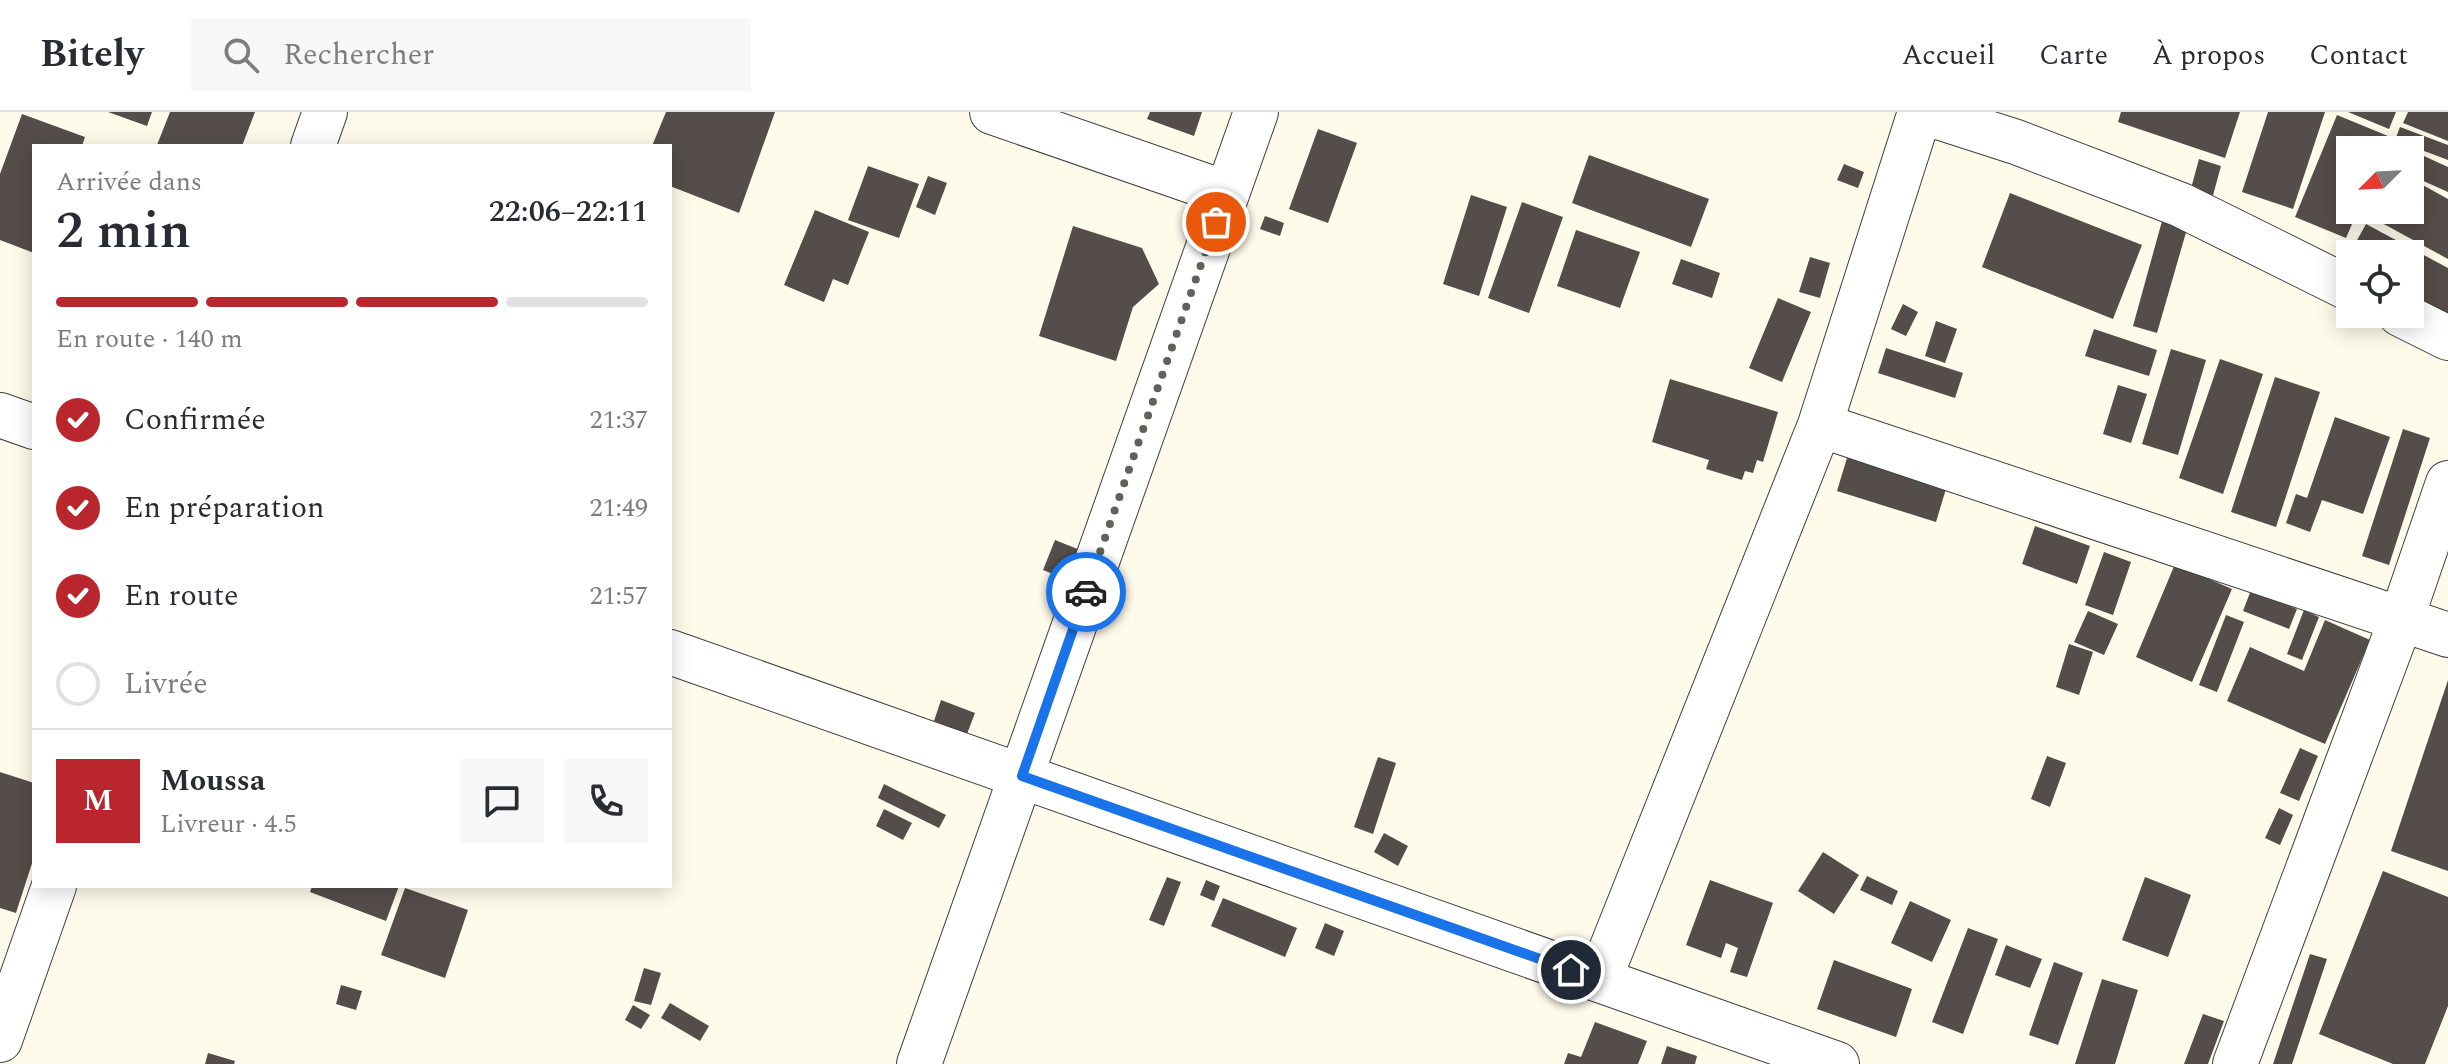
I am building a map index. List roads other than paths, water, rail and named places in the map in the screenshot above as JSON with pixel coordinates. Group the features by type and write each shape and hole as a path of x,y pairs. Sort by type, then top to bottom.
{"street":[{"path":"314,144 325,112"},
{"path":"992,112 1226,193"},
{"path":"919,1064 1256,112"},
{"path":"1599,980 1820,425 1922,112 2016,142 2181,205 2336,282"},
{"path":"2424,326 2448,338"},
{"path":"0,415 32,426"},
{"path":"1820,425 2402,617 2448,635"},
{"path":"2235,1064 2402,617 2448,483"},
{"path":"672,653 1837,1064"},
{"path":"0,1040 53,888"}]}
